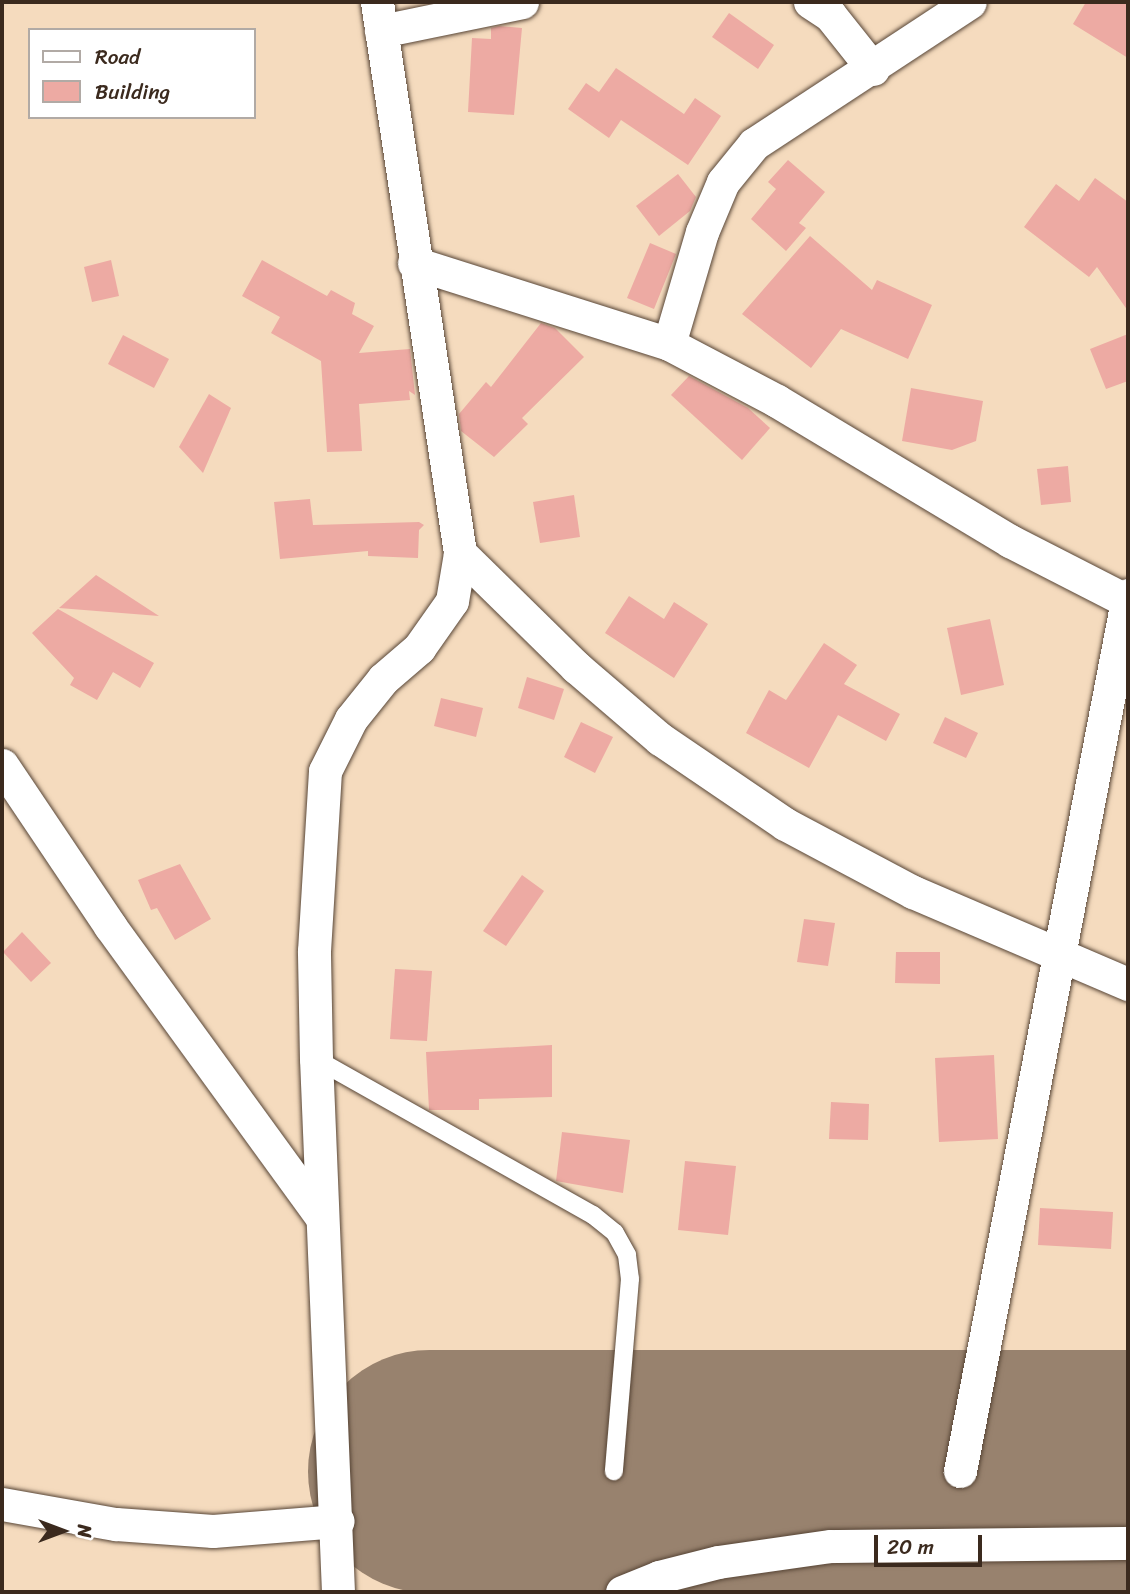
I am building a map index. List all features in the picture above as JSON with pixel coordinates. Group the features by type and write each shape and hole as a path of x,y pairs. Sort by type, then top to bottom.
{"street":[{"path":"338,1592 338,1521 319,1214 316,1059 316,901 325,771 351,719 383,679 419,648 452,601 460,553 414,263 379,17 522,2"},
{"path":"810,2 830,15 873,69"},
{"path":"669,344 702,232 723,182 754,144 873,69 970,2"},
{"path":"414,263 669,344 789,408 1010,541 1128,598 1062,955 960,1471"},
{"path":"460,553 576,667 660,739 785,824 913,892 1128,984"},
{"path":"2,765 110,926 319,1214"},
{"path":"2,1504 116,1524 214,1531 338,1521"},
{"path":"622,1592 659,1584 718,1562 831,1546 1128,1543"}],"lane":[{"path":"316,1059 593,1215 615,1233 627,1255 630,1279 614,1471"}],"building":[{"path":"1086,2 1128,2 1128,58 1073,24"},
{"path":"729,13 774,45 758,69 712,37"},
{"path":"491,28 522,28 514,115 468,112 472,38 491,39"},
{"path":"616,68 684,114 695,98 721,116 688,165 621,120 609,138 568,109 586,83 599,92"},
{"path":"788,160 825,192 799,223 806,228 786,251 751,219 776,189 768,182"},
{"path":"678,174 696,197 690,211 659,236 636,206"},
{"path":"1095,178 1128,202 1128,311 1097,267 1089,277 1024,227 1056,184 1079,201"},
{"path":"810,236 872,290 877,280 932,305 908,359 841,329 811,368 742,314"},
{"path":"650,243 676,254 654,309 627,298"},
{"path":"111,260 119,296 92,302 84,267"},
{"path":"262,260 327,296 331,290 355,303 352,314 374,326 359,353 410,349 415,395 409,391 410,400 359,404 362,451 327,452 321,361 271,333 280,317 242,296"},
{"path":"541,323 555,328 584,357 522,418 528,424 494,457 461,431 459,414 486,382 491,387"},
{"path":"1128,334 1128,381 1106,389 1090,349"},
{"path":"123,335 169,359 154,388 108,364"},
{"path":"689,376 748,408 770,428 742,460 671,395"},
{"path":"911,388 983,401 976,441 952,450 902,441"},
{"path":"209,394 231,408 203,473 179,447"},
{"path":"1068,466 1071,502 1041,505 1037,469"},
{"path":"574,495 580,537 540,543 533,502"},
{"path":"310,499 313,525 419,522 424,525 419,530 418,558 368,556 368,551 280,559 274,502"},
{"path":"96,575 159,616 59,608"},
{"path":"629,596 664,619 674,602 708,624 674,678 605,633"},
{"path":"58,609 154,663 140,688 113,672 97,700 70,685 74,678 32,633"},
{"path":"990,619 1004,685 961,695 947,628"},
{"path":"824,643 857,665 844,684 900,714 886,741 838,715 809,768 746,733 769,690 786,700"},
{"path":"527,677 564,689 554,720 518,708"},
{"path":"441,698 483,708 476,737 434,726"},
{"path":"945,717 978,733 966,758 933,743"},
{"path":"581,722 613,737 595,773 564,757"},
{"path":"180,864 211,919 175,940 157,908 151,910 138,880"},
{"path":"522,875 544,891 506,946 483,931"},
{"path":"804,919 835,923 828,966 797,962"},
{"path":"22,932 51,963 31,982 3,952"},
{"path":"896,952 940,952 940,984 895,983"},
{"path":"395,969 432,971 427,1041 390,1039"},
{"path":"552,1045 552,1097 479,1099 479,1110 429,1110 426,1052"},
{"path":"994,1055 998,1139 939,1142 935,1058"},
{"path":"831,1102 869,1104 868,1140 829,1139"},
{"path":"562,1132 630,1140 623,1193 556,1181"},
{"path":"685,1161 736,1166 728,1235 678,1230"},
{"path":"1040,1208 1113,1212 1111,1249 1038,1245"}],"runway":[{"path":"429,1471 1128,1471"}]}
